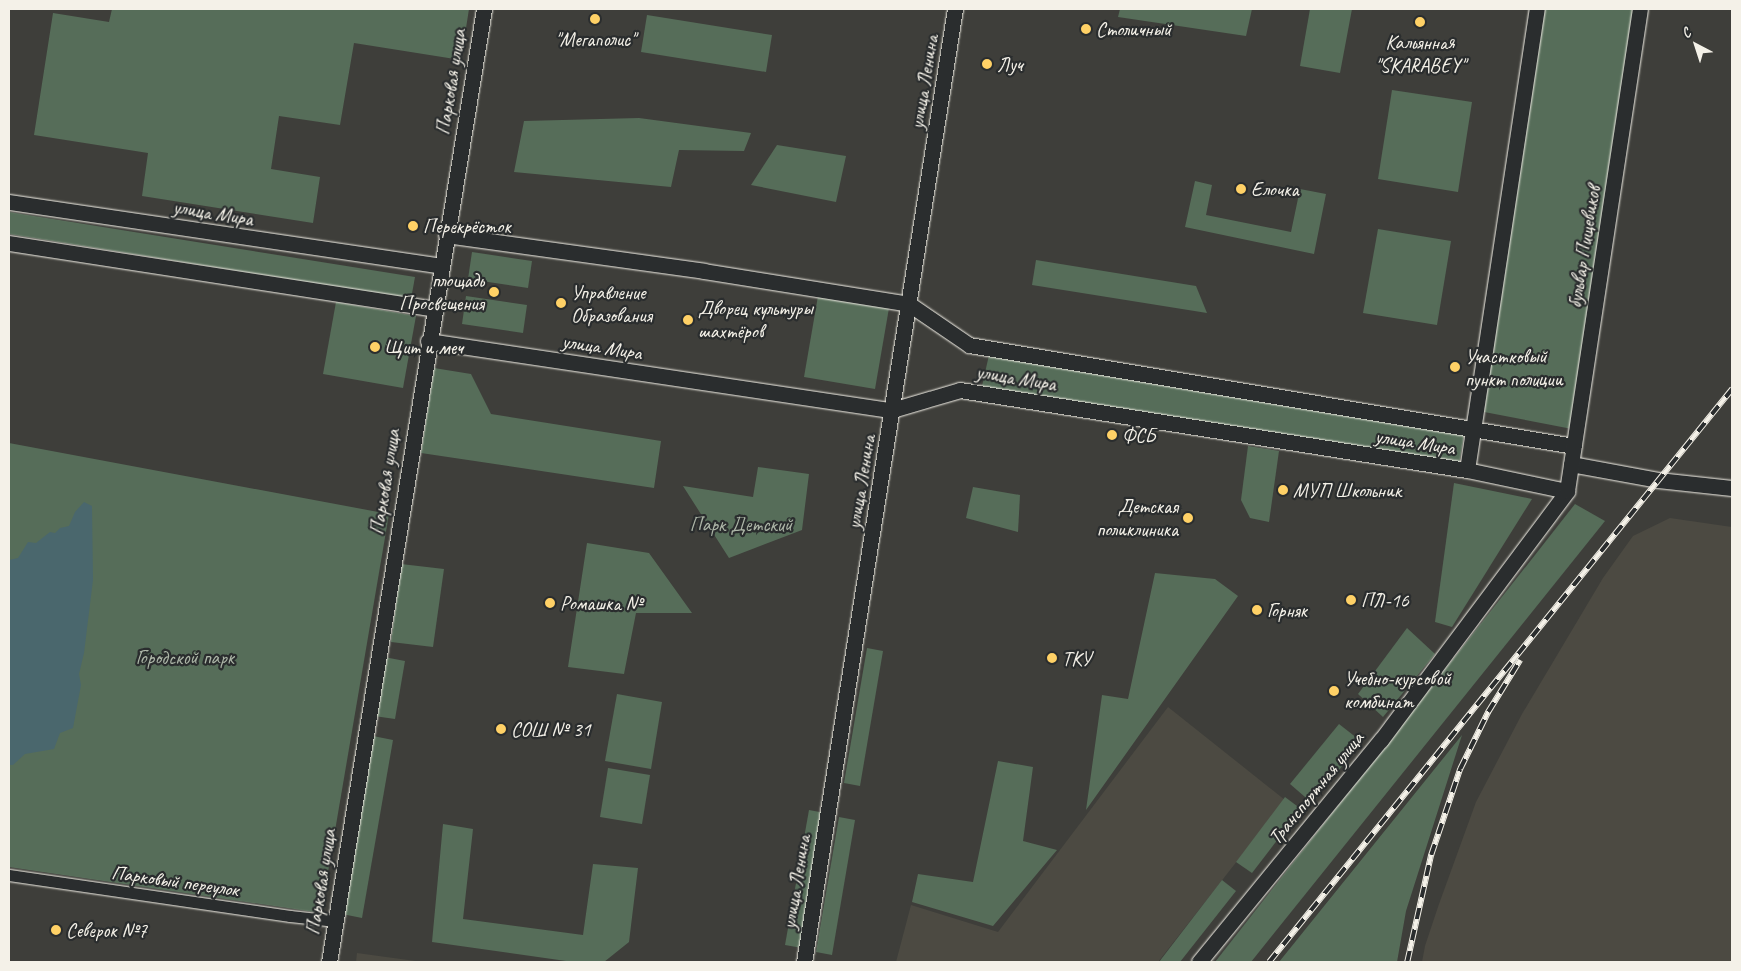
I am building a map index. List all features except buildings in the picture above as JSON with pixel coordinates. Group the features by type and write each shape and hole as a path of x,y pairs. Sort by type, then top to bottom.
{"main road":[{"name":"Парковая улица","path":"329,962 428,341 484,9"},
{"name":"улица Ленина","path":"804,962 955,9"},
{"path":"1467,470 1537,9"},
{"name":"бульвар Пищевиков","path":"1568,492 1640,9"},
{"name":"улица Мира","path":"9,202 441,266"},
{"name":"улица Мира","path":"446,235 704,271 909,304 969,345 1574,446"},
{"path":"9,243 434,309"},
{"name":"улица Мира","path":"428,341 892,410 960,390 1467,470 1568,492"},
{"path":"1572,464 1658,480 1732,488"},
{"name":"Транспортная улица","path":"1199,962 1387,732 1568,492"}],"street":[{"name":"Парковый переулок","path":"9,875 336,921"}],"shaded area":[{"path":"1670,518 1732,527 1732,962 1422,962 1425,946 1439,904 1476,802 1522,714 1603,578 1633,536"},
{"path":"1168,707 1285,800 1158,962 896,962 911,905 998,932"},
{"path":"357,953 386,957 423,962 356,962"}],"green space":[{"path":"112,9 469,9 461,60 354,43 340,125 279,116 271,169 320,177 313,223 142,196 148,153 34,135 53,13 109,22"},
{"path":"1120,9 1252,9 1246,36 1118,17"},
{"path":"1310,9 1352,9 1340,73 1300,66"},
{"path":"1541,9 1633,9 1572,429 1479,411"},
{"path":"647,15 772,35 766,72 641,52"},
{"path":"1392,90 1472,102 1458,192 1378,179"},
{"path":"639,118 751,133 744,151 679,150 671,187 514,172 524,121"},
{"path":"777,145 846,156 836,202 751,185"},
{"path":"1195,181 1212,185 1206,215 1291,232 1300,189 1326,194 1314,254 1185,227"},
{"path":"9,212 415,277 411,299 9,234"},
{"path":"1378,229 1451,241 1437,325 1363,313"},
{"path":"472,252 532,261 528,288 468,279"},
{"path":"1036,260 1196,286 1207,313 1032,285"},
{"path":"466,296 527,305 523,333 462,324"},
{"path":"818,296 889,308 875,389 804,377"},
{"path":"336,302 416,316 403,388 323,374"},
{"path":"989,355 1464,435 1459,464 982,386"},
{"path":"434,368 471,374 491,414 661,441 654,488 421,453"},
{"name":"Городской парк","path":"9,443 389,514 321,913 9,867"},
{"path":"1248,446 1279,451 1269,522 1250,518 1241,500"},
{"name":"Парк Детский","path":"758,467 809,474 802,530 729,558 683,486 753,497"},
{"path":"1454,483 1532,499 1452,627 1435,622"},
{"path":"973,487 1020,495 1018,532 966,518"},
{"path":"1575,504 1605,521 1251,962 1215,962"},
{"path":"587,543 649,553 692,613 636,613 624,674 568,667"},
{"path":"401,564 444,569 433,647 391,642"},
{"path":"1155,573 1215,579 1238,596 1086,810 1102,695 1128,699"},
{"path":"1407,628 1435,654 1383,717 1358,694"},
{"path":"867,648 883,651 860,786 844,783"},
{"path":"384,657 405,661 395,719 374,716"},
{"path":"617,694 662,702 651,769 605,761"},
{"path":"1339,724 1362,742 1312,803 1290,784"},
{"path":"1462,735 1406,911 1397,962 1279,962"},
{"path":"373,736 393,740 362,918 342,914"},
{"path":"998,761 1033,767 1023,841 1057,850 993,926 912,902 918,874 973,882"},
{"path":"608,768 650,775 642,824 600,817"},
{"path":"1285,797 1301,809 1252,873 1236,862"},
{"path":"809,810 825,813 802,948 785,945"},
{"path":"839,817 855,820 832,955 816,952"},
{"path":"443,824 473,829 463,919 583,935 593,864 638,868 629,942 604,962 573,962 432,942"},
{"path":"1222,880 1236,891 1180,962 1159,962"}],"water":[{"path":"84,502 92,506 93,580 84,653 79,674 81,685 73,728 60,733 54,749 25,754 13,765 9,765 9,560 18,558 28,542 36,543 50,532 55,533 60,528 69,526 75,512"}],"railway":[{"path":"1269,962 1732,389"},
{"path":"1407,962 1431,855 1460,769 1488,712 1520,660"}],"place":[{"name":"\"Мегаполис\"","path":"595,19"},
{"name":"Кальянная \"SKARABEY\"","path":"1420,22"},
{"name":"Столичный","path":"1086,29"},
{"name":"Луч","path":"987,64"},
{"name":"Елочка","path":"1241,189"},
{"name":"Перекрёсток","path":"413,226"},
{"name":"площадь Просвещения","path":"494,292"},
{"name":"Управление Образования","path":"561,303"},
{"name":"Дворец культуры шахтёров","path":"688,320"},
{"name":"Щит и меч","path":"375,347"},
{"name":"Участковый пункт полиции","path":"1455,367"},
{"name":"ФСБ","path":"1112,435"},
{"name":"МУП Школьник","path":"1283,490"},
{"name":"Детская поликлиника","path":"1188,518"},
{"name":"ПЛ-16","path":"1351,600"},
{"name":"Ромашка №","path":"550,603"},
{"name":"Горняк","path":"1257,610"},
{"name":"ТКУ","path":"1052,658"},
{"name":"Учебно-курсовой комбинат","path":"1334,691"},
{"name":"СОШ № 31","path":"501,729"},
{"name":"Северок №7","path":"56,930"}]}
